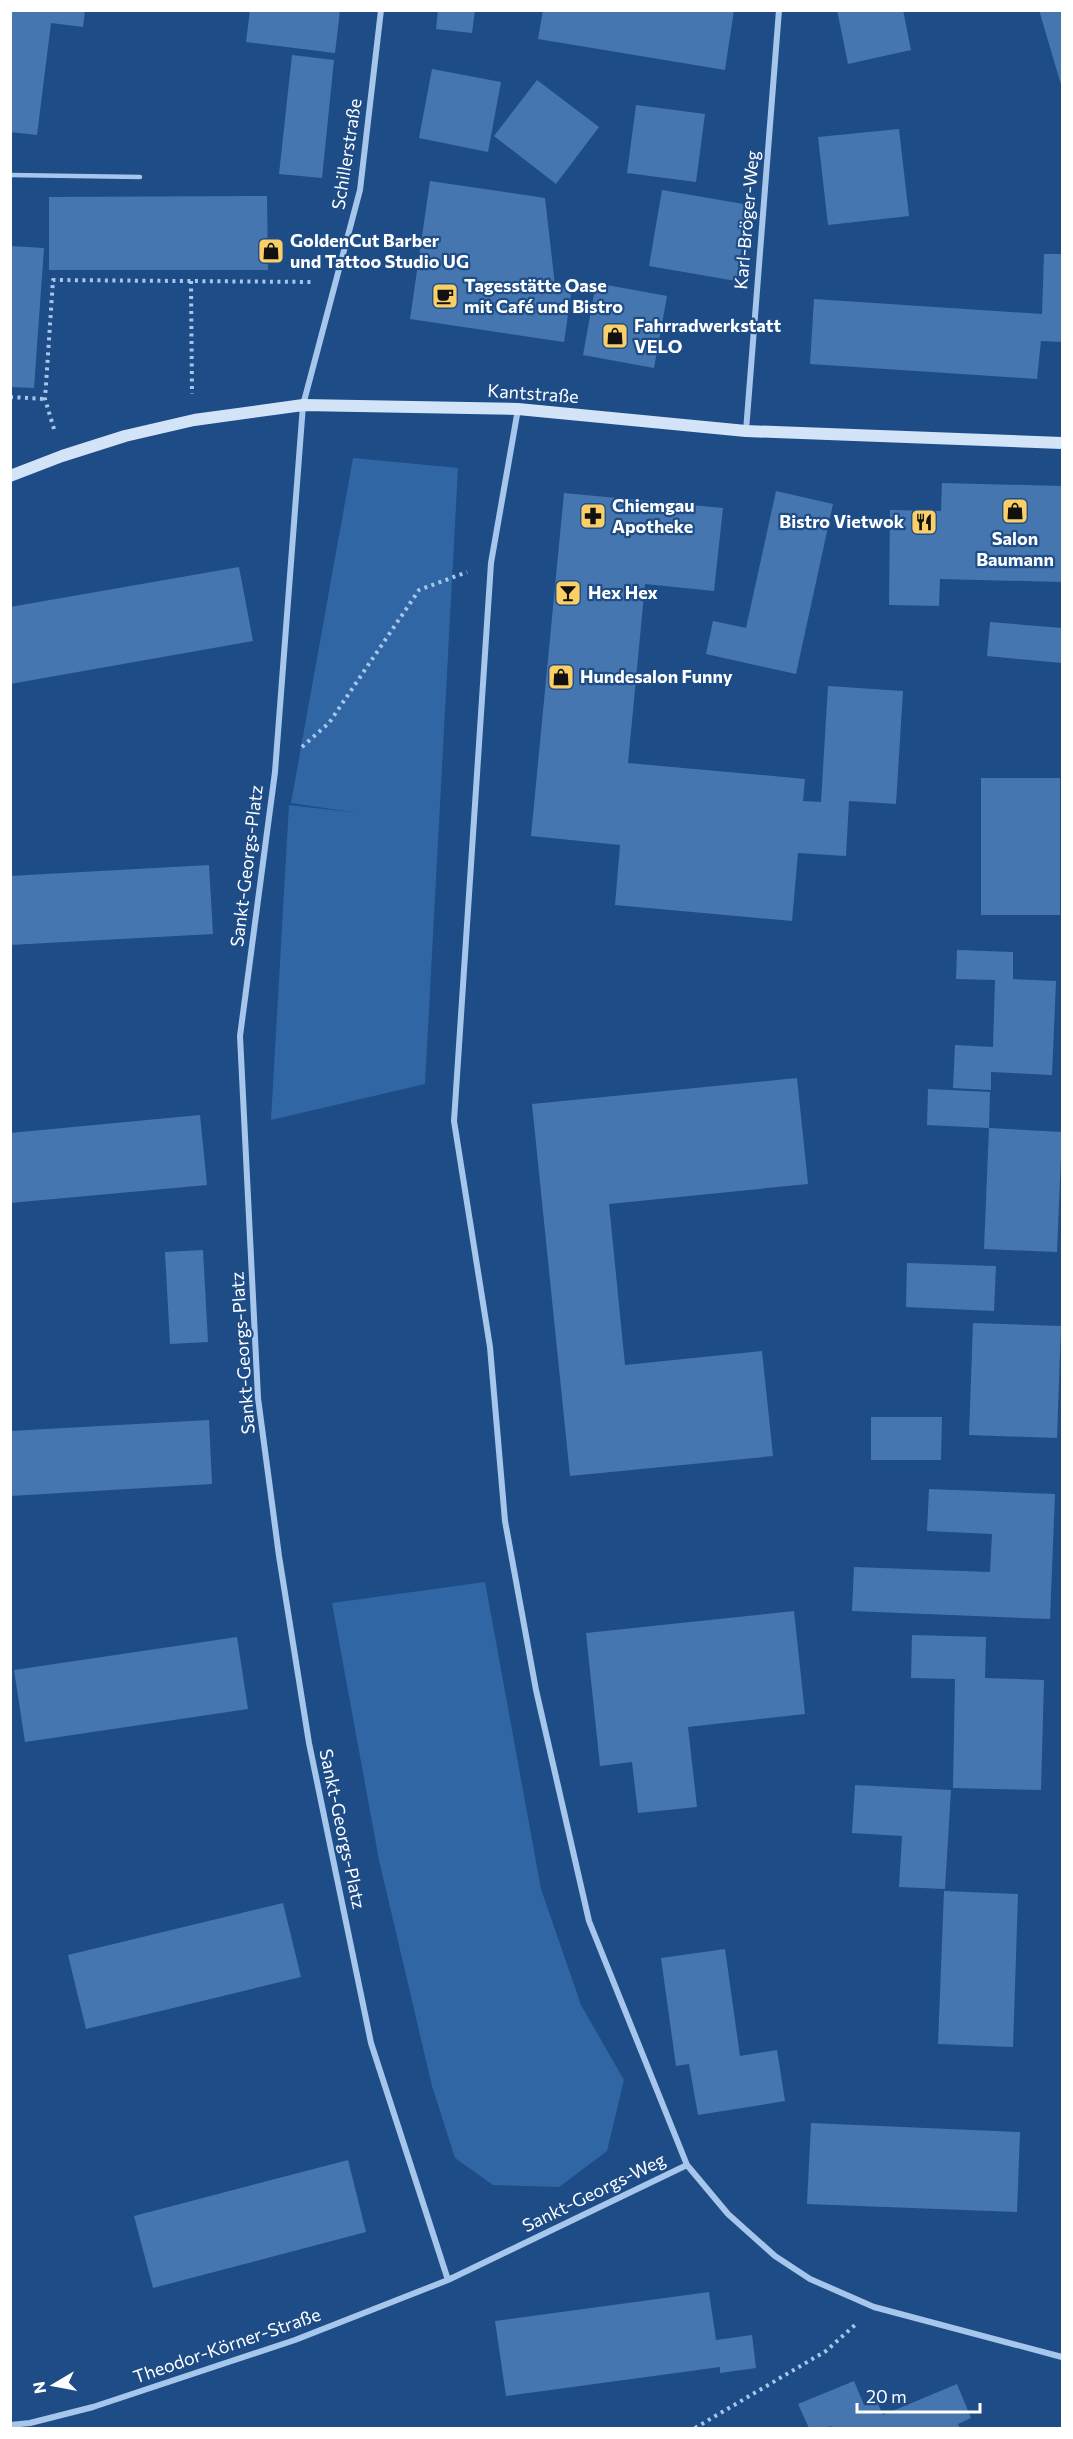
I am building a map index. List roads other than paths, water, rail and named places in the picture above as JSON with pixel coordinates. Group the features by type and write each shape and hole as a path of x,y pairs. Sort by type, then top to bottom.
{"main road":[{"name":"Kantstraße","path":"10,476 62,456 125,436 194,420 303,405 518,409 746,431 1062,443"}],"street":[{"name":"Schillerstraße","path":"303,405 360,190 381,10"},
{"name":"Karl-Bröger-Weg","path":"746,431 779,10"},
{"name":"Sankt-Georgs-Platz","path":"303,405 275,772 240,1036 258,1398 279,1556 309,1743 371,2043 448,2280"},
{"path":"518,409 492,563 454,1121 490,1347 505,1521 536,1690 589,1921 687,2165"},
{"name":"Sankt-Georgs-Weg","path":"448,2280 687,2165 728,2214 776,2256 810,2279 874,2307 1062,2356"},
{"name":"Theodor-Körner-Straße","path":"10,2425 30,2423 93,2406 295,2340 448,2280"}],"lane":[{"path":"10,175 140,177"}],"place":[{"name":"GoldenCut Barber und Tattoo Studio UG","path":"271,251"},
{"name":"Tagesstätte Oase mit Café und Bistro","path":"445,296"},
{"name":"Fahrradwerkstatt VELO","path":"615,336"},
{"name":"Salon Baumann","path":"1015,511"},
{"name":"Chiemgau Apotheke","path":"593,516"},
{"name":"Bistro Vietwok","path":"924,522"},
{"name":"Hex Hex","path":"568,593"},
{"name":"Hundesalon Funny","path":"561,677"}]}
